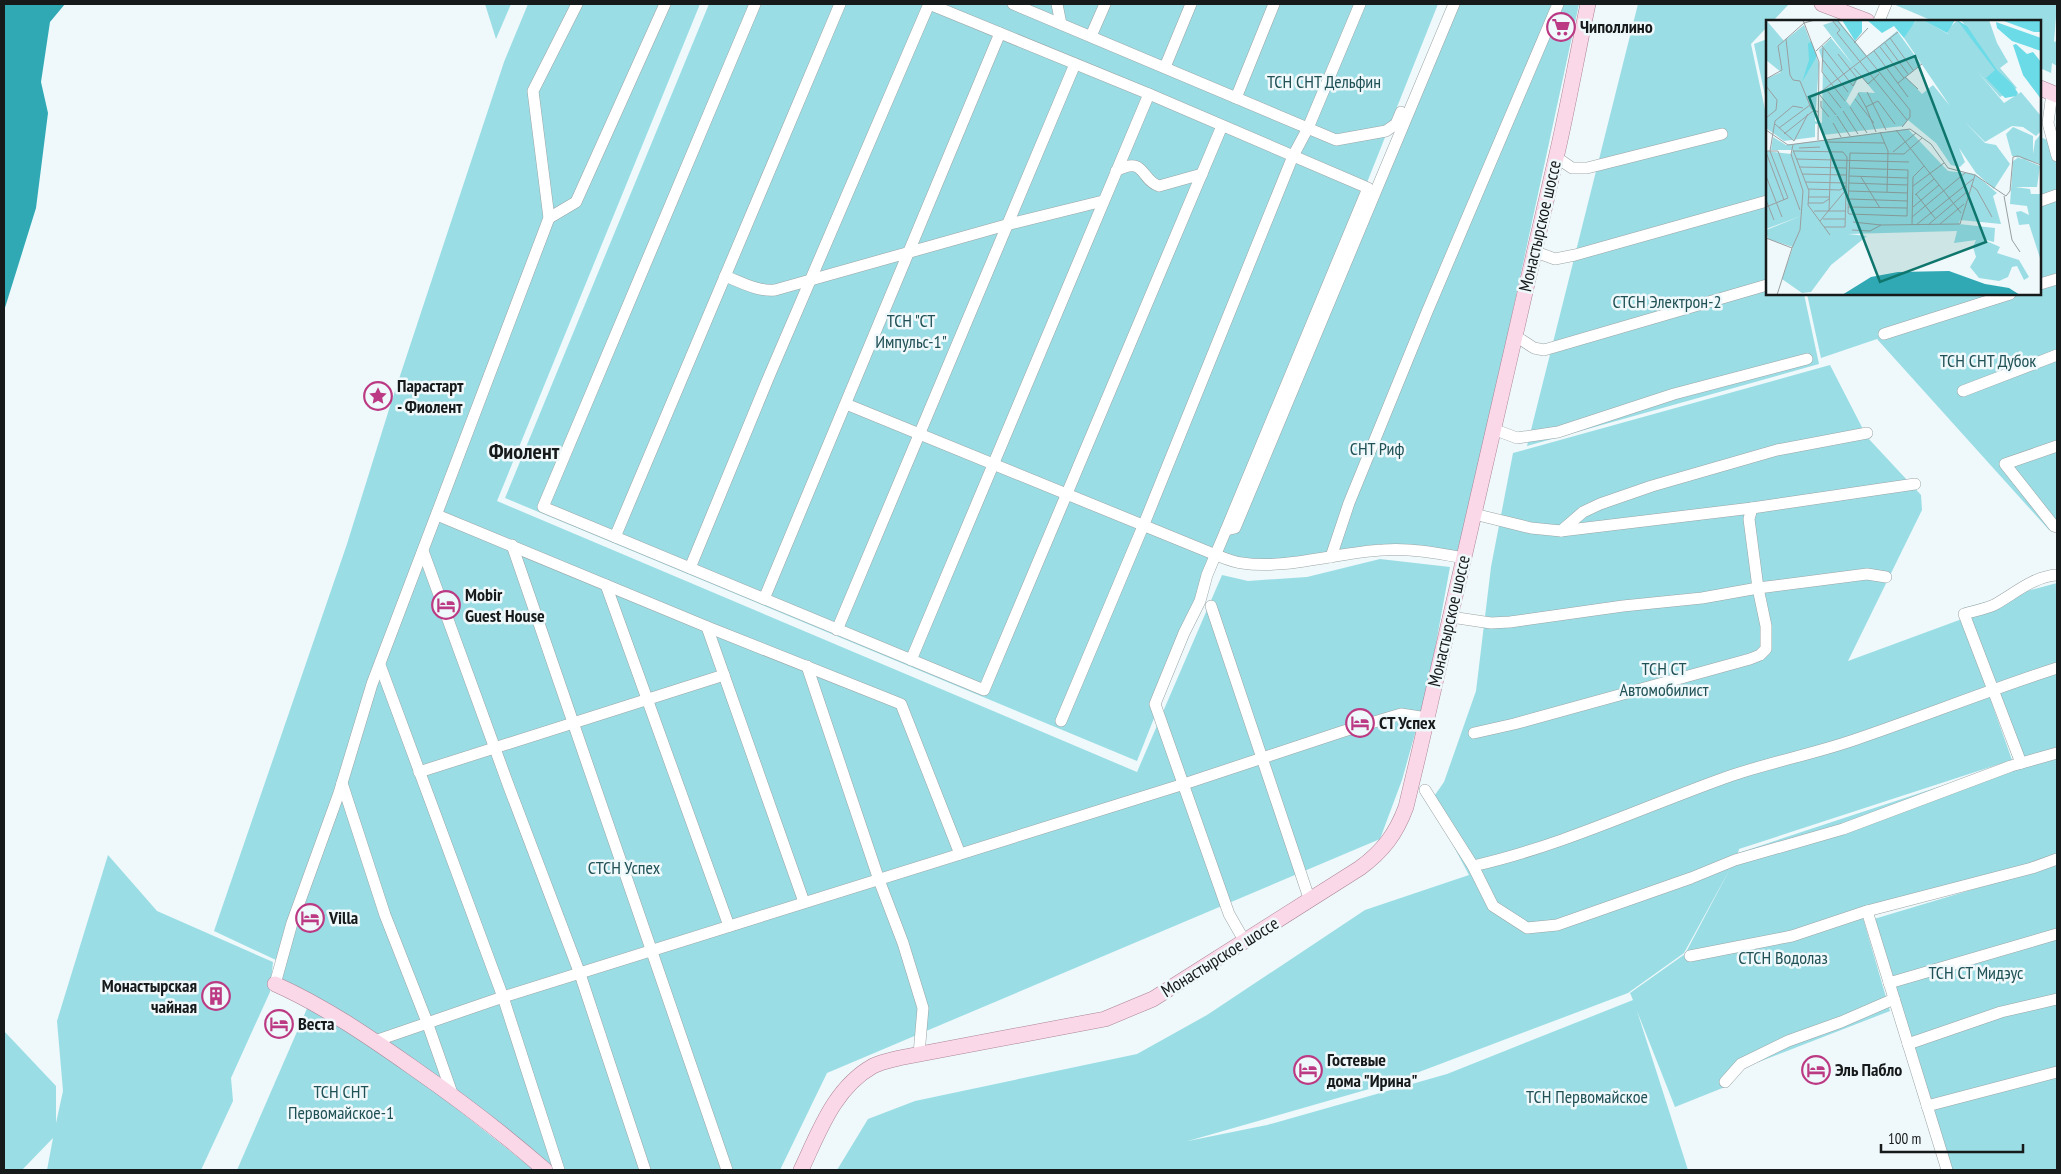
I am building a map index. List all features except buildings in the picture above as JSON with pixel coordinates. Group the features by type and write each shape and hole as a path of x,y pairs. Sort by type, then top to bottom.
{"main road":[{"name":"Монастырское шоссе","path":"800,1170 828,1114 840,1095 855,1078 875,1065 919,1054 1105,1019 1153,999 1310,901 1376,857 1396,832 1406,807 1451,617 1556,157 1588,4"},
{"path":"1822,4 1864,20"},
{"path":"275,984 307,998 374,1041 453,1096 545,1170"}],"street":[{"path":"275,984 292,923 342,783 380,665 549,218 533,91 577,4"},
{"path":"549,218 576,202 665,4"},
{"path":"755,4 543,506 984,690 1222,126"},
{"path":"615,537 840,4"},
{"path":"690,568 810,280 929,4 1148,94 1368,188 1226,530 1200,602 1184,633 1155,704 1229,914 1245,942"},
{"path":"1013,4 1025,6 1061,24 1336,140 1386,130 1396,124 1445,4"},
{"path":"1056,4 1061,24"},
{"path":"1091,36 1105,4"},
{"path":"1165,67 1191,4"},
{"path":"1236,98 1274,4"},
{"path":"1061,721 1144,524 1293,156 1308,128 1360,4"},
{"path":"1226,530 1236,528 1454,4"},
{"path":"1330,557 1349,503 1426,312 1558,4"},
{"path":"1880,20 1886,4"},
{"path":"764,599 1000,33"},
{"path":"837,630 1075,64"},
{"path":"2050,92 2045,112 2057,156"},
{"path":"911,660 1148,94"},
{"path":"1556,157 1572,168 1587,168 1722,134"},
{"path":"1116,171 1125,166 1134,166 1142,169 1153,184 1159,186 1202,174"},
{"path":"2041,200 2057,195"},
{"path":"725,276 768,291 909,254 1006,225 1103,201"},
{"path":"1533,252 1555,259 1575,255 1766,201"},
{"path":"2041,284 2057,279"},
{"path":"1514,335 1534,348 1544,350 1766,285"},
{"path":"1884,334 2007,295"},
{"path":"1963,392 2057,355"},
{"path":"1493,429 1517,438 1558,432 1674,394 1807,359"},
{"path":"846,404 1216,555 1240,563 1258,564 1382,550 1411,549 1464,558"},
{"path":"1560,531 1583,512 1652,486 1777,450 1867,433"},
{"path":"2057,446 2005,464 2054,526 2057,527"},
{"path":"1474,514 1531,528 1560,531 1752,508 1915,484"},
{"path":"1474,733 1500,728 1760,655 1766,649 1766,626 1758,588 1749,519 1752,508"},
{"path":"437,515 707,627 901,704 960,854"},
{"path":"512,545 727,1170"},
{"path":"423,551 494,748 580,974 645,1170"},
{"path":"1451,617 1491,623 1510,622 1622,606 1702,598 1758,588 1867,574 1886,577"},
{"path":"2021,763 1964,614 1992,606 2033,581 2048,575 2057,575"},
{"path":"606,585 729,926"},
{"path":"1211,606 1310,901"},
{"path":"707,627 804,902"},
{"path":"380,665 502,997 559,1170"},
{"path":"807,666 879,880 903,943 923,1008 919,1054"},
{"path":"1473,866 1503,860 1731,776 1853,741 1993,689 2057,668"},
{"path":"419,772 724,675"},
{"path":"374,1041 502,997 1184,784 1401,714 1427,718"},
{"path":"1425,790 1473,866 1493,906 1527,928 1557,925 1691,878 1735,860 1844,829 2021,763 2057,753"},
{"path":"342,783 385,914 427,1022 453,1096"},
{"path":"1690,956 1792,936 1867,912 2057,860"},
{"path":"1867,912 1946,1170"},
{"path":"1889,983 2057,934"},
{"path":"1725,1082 1741,1064 1788,1041 1841,1022 1894,999"},
{"path":"1908,1044 2001,1012 2057,999"},
{"path":"1926,1106 2057,1072"}],"green space":[{"path":"485,4 511,4 496,39"},
{"name":"СТСН Успех","path":"528,4 700,4 497,501 1137,772 1222,575 1248,581 1307,577 1380,559 1450,567 1428,687 1402,780 1380,839 827,1073 780,1170 538,1170 468,1112 279,982 276,960 214,931 347,544 391,403 504,62"},
{"name":"ТСН \"СТ Импульс-1\"","path":"709,4 1438,4 1137,761 505,498"},
{"name":"СНТ Риф","path":"1451,4 1579,4 1461,551 1351,554 1245,564 1220,555"},
{"name":"СТСН Электрон-2","path":"1638,4 1789,4 1774,20 1766,20 1766,28 1751,44 1766,114 1766,295 1804,295 1819,364 1527,446"},
{"path":"1893,4 2057,4 2054,42 2057,41 2057,66 2052,63 2051,73 2041,68 2041,20 1931,20"},
{"path":"1766,39 1766,100 1754,44"},
{"name":"ТСН СНТ Дубок","path":"2041,137 2057,144 2057,531 2049,530 1877,339 1821,358 1807,295 2041,295"},
{"name":"ТСН СТ Автомобилист","path":"1830,365 1867,437 1921,495 1922,510 1848,661 1962,619 2012,760 1739,849 1738,853 2014,762 1963,608 2057,583 2057,862 1863,918 1890,1011 1743,1068 1730,1085 1675,1107 1637,1011 1688,1170 837,1170 868,1119 915,1101 1137,1054 1207,1015 1365,910 1469,875 1430,802 1444,782 1476,691 1491,567 1513,453","holes":["1731,867 1685,954 1630,993 1633,1000 1447,1074 1267,1125 1188,1141 1390,1083 1628,993 1684,953"]},
{"path":"108,855 157,911 273,962 270,992 231,1078 233,1101 201,1170 47,1170 53,1138 22,1170 4,1170 4,1031 56,1086 56,1123 63,1091 57,1021"},
{"name":"ТСН СТ Мидэус","path":"2057,864 2057,1170 1952,1170 1874,919"},
{"name":"ТСН СНТ Первомайское-1","path":"309,1004 374,1043 534,1170 237,1170"}],"shaded area":[{"path":"4,4 65,4 50,22 41,82 48,113 36,208 4,311"}],"place":[{"name":"Чиполлино","path":"1561,27"},
{"name":"Парастарт - Фиолент","path":"378,396"},
{"name":"Mobir Guest House","path":"446,605"},
{"name":"СТ Успех","path":"1360,723"},
{"name":"Villa","path":"310,918"},
{"name":"Монастырская чайная","path":"216,996"},
{"name":"Веста","path":"279,1024"},
{"name":"Гостевые дома \"Ирина\"","path":"1308,1070"},
{"name":"Эль Пабло","path":"1816,1070"}],"district":[{"name":"Фиолент","path":"524,451"}],"park label":[{"name":"ТСН СНТ Дельфин","path":"1324,82"},
{"name":"СТСН Водолаз","path":"1783,958"},
{"name":"ТСН Первомайское","path":"1587,1097"}]}
